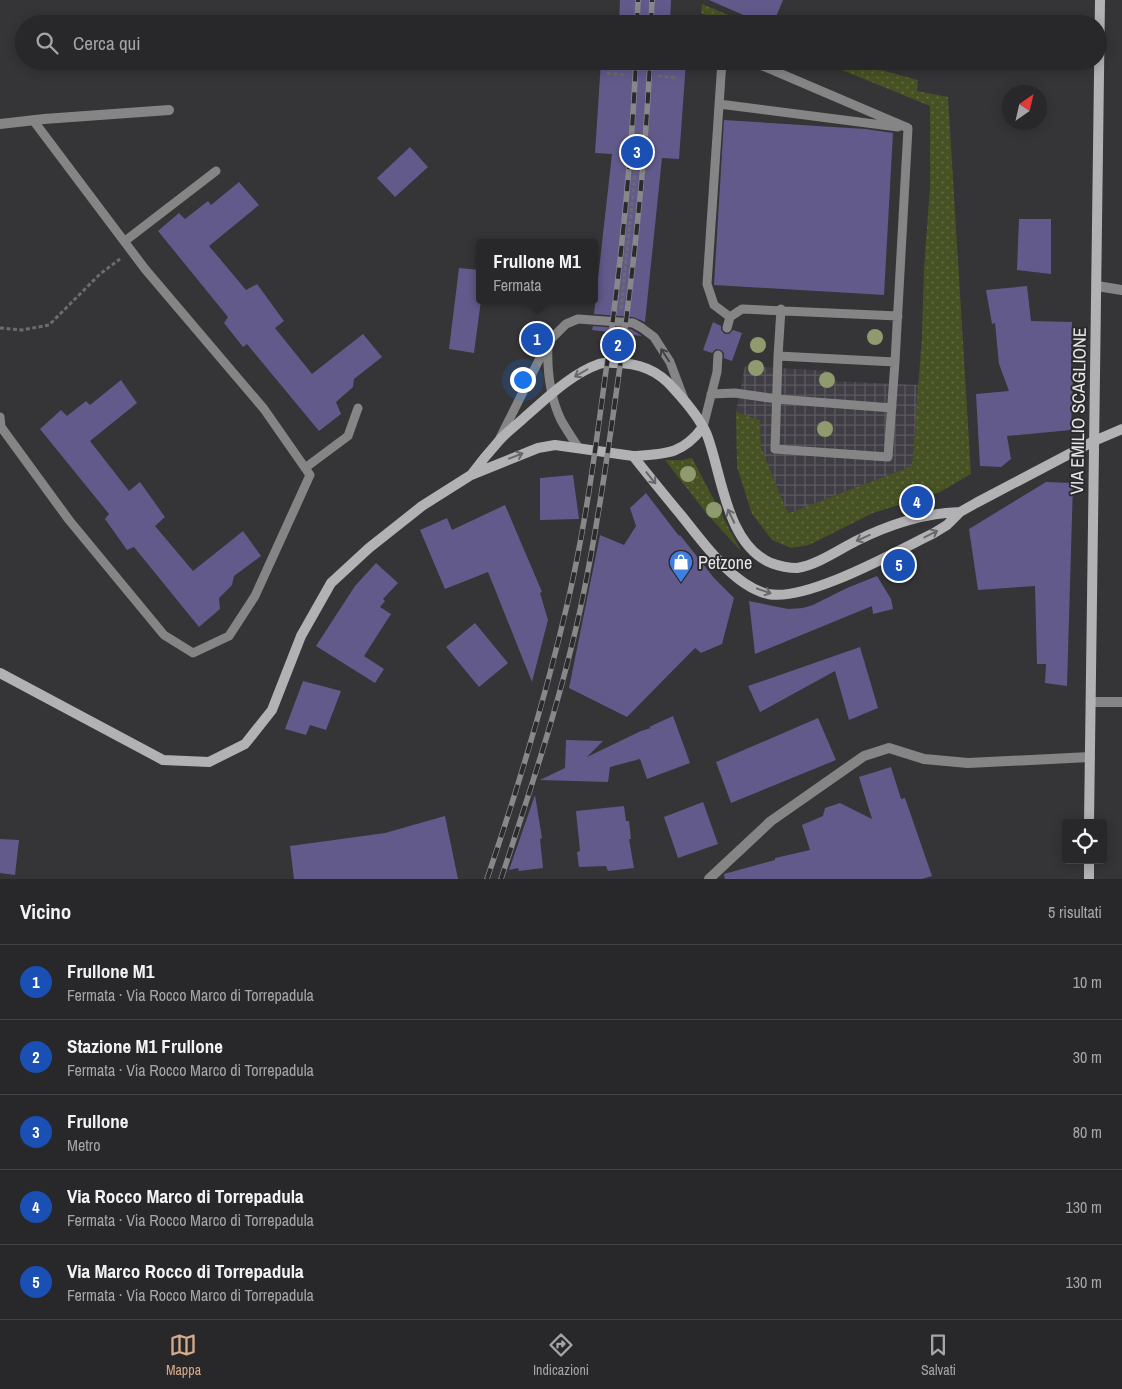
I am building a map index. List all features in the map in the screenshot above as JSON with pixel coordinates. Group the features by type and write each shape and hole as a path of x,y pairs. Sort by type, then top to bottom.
{"main road":[{"name":"VIA EMILIO SCAGLIONE","path":"1100,0 1100,15"},
{"name":"VIA EMILIO SCAGLIONE","path":"1090,819 1099,70"},
{"path":"471,475 499,440 552,393 580,372 601,363 624,363 642,366 657,373 684,399 706,435 729,513 744,540 757,554 770,562 785,567 797,568 814,563 887,528 921,516 939,512 960,512"},
{"path":"0,673 163,760 209,762 246,744 272,710 301,636 331,583 369,548 422,506 471,475 538,448 555,445 633,456 655,455 682,448 692,441 702,427"},
{"path":"633,456 714,555 732,574 767,594 786,594 826,584 934,533 947,525 960,512 1094,441 1122,430"},
{"path":"1089,864 1089,879"}],"street":[{"path":"0,124 169,110"},
{"path":"1097,286 1122,290"},
{"path":"1091,702 1122,702"},
{"path":"709,879 771,821 864,756 889,748 924,759 968,763 1090,757"}],"lane":[{"path":"721,70 707,284 714,305 730,317"},
{"path":"772,70 908,128"},
{"path":"719,104 908,128"},
{"path":"0,417 1,427 69,520 164,635 193,654 229,636 255,596 310,475 264,409 131,250 33,120"},
{"path":"781,309 776,449 888,457 908,128"},
{"path":"125,241 216,171"},
{"path":"727,328 730,317 742,308 898,316"},
{"path":"499,440 548,342 566,324 578,320 632,323 642,328 654,337 670,362 684,399"},
{"path":"548,342 547,365 552,393 560,418 578,447"},
{"path":"702,427 717,372 718,355"},
{"path":"778,356 895,362"},
{"path":"711,394 735,393 892,408"},
{"path":"305,468 348,436 358,408"}],"path":[{"path":"607,73 626,75"},
{"path":"658,76 678,78"},
{"path":"620,322 637,156"},
{"path":"0,328 22,330 49,325 100,274 131,250"}],"shaded area":[{"path":"745,366 829,371 829,381 919,385 912,466 789,513 761,447 760,420 736,412"}],"green space":[{"path":"702,4 728,15 706,15 701,13"},
{"path":"842,70 881,70 918,80 917,91 948,97 971,474 940,492 873,513 809,545 791,548 772,540 752,514 737,467 736,412 760,420 761,447 789,513 912,466 922,337 924,268 930,188 930,106"},
{"path":"692,458 741,551 707,514 665,460"}],"building":[{"path":"620,0 671,0 670,15 619,15"},
{"path":"709,0 783,0 777,15 743,15"},
{"path":"600,70 685,70 679,159 662,158 645,322 633,317 594,314 595,304 598,304 598,278 612,154 595,153"},
{"path":"724,120 865,129 893,133 884,295 714,285"},
{"path":"410,147 428,167 395,197 377,178"},
{"path":"239,182 259,205 209,246 246,290 257,284 284,321 275,328 312,374 363,334 382,357 354,379 353,387 336,402 341,414 319,431 247,344 243,347 224,323 228,317 158,231 179,213 185,219 208,201 211,205"},
{"path":"1019,219 1051,219 1051,274 1017,270"},
{"path":"459,268 476,270 476,304 480,304 474,353 449,349"},
{"path":"1027,286 1031,321 1072,322 1071,430 1007,436 1011,459 1001,467 980,466 976,394 1009,391 999,364 995,323 992,324 986,290"},
{"path":"713,322 721,326 721,330 725,334 729,334 733,330 742,333 732,361 724,358 724,353 721,350 716,349 712,353 703,350"},
{"path":"593,326 631,329 642,336 592,330"},
{"path":"121,380 137,403 90,441 129,491 140,482 165,517 155,526 193,571 243,531 261,556 234,576 232,585 219,598 220,609 199,627 134,547 127,550 105,519 109,514 40,429 61,410 67,416 86,401 90,405"},
{"path":"573,475 579,519 540,520 540,478"},
{"path":"1046,482 1073,483 1067,686 1045,683 1046,664 1037,664 1035,586 978,590 969,529"},
{"path":"646,493 714,578 734,598 722,644 701,653 695,648 627,717 569,688 600,535 624,545 636,526 630,508"},
{"path":"505,505 542,592 540,593 548,620 532,682 488,572 445,589 420,530 447,518 452,530"},
{"path":"376,563 398,583 383,599 385,601 380,607 391,614 364,656 384,669 375,683 316,646 355,586"},
{"path":"877,576 891,599 893,609 873,614 872,606 755,654 749,601 788,609 803,608"},
{"path":"475,623 508,663 479,687 446,647"},
{"path":"860,647 878,708 849,720 835,671 760,712 748,686"},
{"path":"303,681 341,691 326,730 310,725 306,735 285,729"},
{"path":"673,716 690,763 647,779 640,759 610,767 608,782 540,780 565,768 566,740 603,741 587,757"},
{"path":"818,718 836,760 731,803 716,762"},
{"path":"891,767 901,799 905,798 932,876 922,879 725,879 724,874 775,860 775,858 810,850 802,825 823,816 825,808 840,803 872,819 859,777"},
{"path":"535,795 542,838 540,839 543,868 519,871 518,868 509,870"},
{"path":"703,802 718,844 678,858 664,817"},
{"path":"624,806 626,821 629,821 631,839 629,839 634,868 608,871 606,866 579,867 577,852 580,851 576,811"},
{"path":"445,816 458,879 294,879 290,846 385,833"},
{"path":"0,839 19,840 15,875 0,873"}],"railway":[{"path":"637,15 638,0"},
{"path":"651,15 652,0"},
{"path":"487,879 541,707 580,546 620,260 635,70"},
{"path":"501,879 524,811 565,672 582,601 593,543 612,425 630,290 642,176 650,70"}],"place":[{"name":"Frullone","path":"637,152"},
{"name":"Frullone M1","path":"537,339"},
{"name":"Stazione M1 Frullone","path":"618,345"},
{"name":"Via Rocco Marco di Torrepadula","path":"917,502"},
{"name":"Via Marco Rocco di Torrepadula","path":"899,565"},
{"name":"Petzone","path":"681,583"}]}
